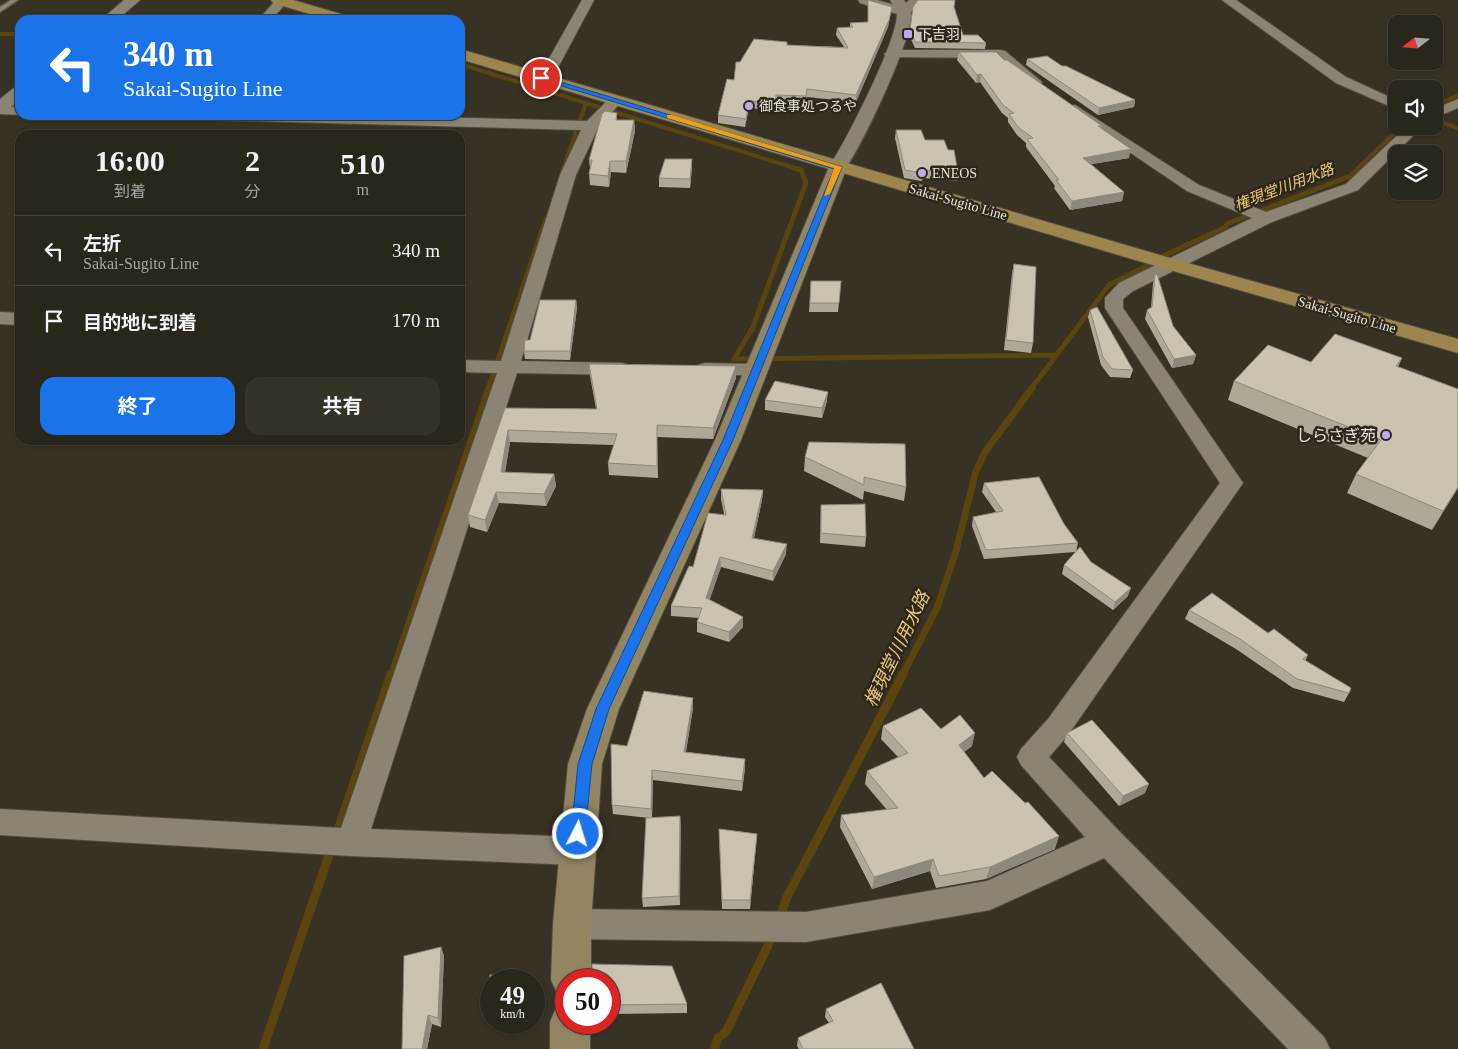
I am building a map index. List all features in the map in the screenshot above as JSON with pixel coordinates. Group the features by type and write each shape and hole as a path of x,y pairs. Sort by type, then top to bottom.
{"main road":[{"path":"281,0 330,15"},
{"name":"Sakai-Sugito Line","path":"465,55 1171,265 1458,346"},
{"path":"571,969 576,851 585,764 603,709 728,440 838,167"},
{"path":"570,1034 570,1049"}],"street":[{"path":"114,15 133,0"},
{"path":"268,15 281,0"},
{"path":"541,78 548,73 588,0"},
{"path":"864,0 901,6 916,0"},
{"path":"1228,0 1341,80 1388,101"},
{"path":"838,167 853,144 900,36 901,6"},
{"path":"891,54 1000,54 1046,89"},
{"path":"0,108 15,95"},
{"path":"1061,99 1193,188 1266,218"},
{"path":"351,842 509,368 568,175 590,126 616,100"},
{"path":"1443,110 1458,103"},
{"path":"0,108 15,110"},
{"path":"242,129 249,120"},
{"path":"387,120 590,126"},
{"path":"1312,1049 1108,841 1031,756 1058,727 1232,483 1114,308 1114,298 1126,287 1266,218 1352,187 1407,135"},
{"path":"0,318 15,319"},
{"path":"465,366 640,369"},
{"path":"689,369 756,370"},
{"path":"0,822 351,842 576,851"},
{"path":"572,924 806,927 990,894 1108,841"}],"lane":[{"path":"0,10 15,0"}],"building":[{"path":"868,0 892,7 889,20 856,95 807,89 806,96 776,95 775,102 749,101 746,119 718,115 727,79 734,80 736,62 740,62 754,39 787,42 787,45 848,48 837,28 853,27 850,23 868,22"},
{"path":"918,0 955,0 954,7 963,35 978,35 986,43 915,42 910,29 913,7"},
{"path":"959,52 996,52 1004,60 1007,60 1102,126 1098,126 1131,149 1083,158 1124,192 1072,201 1056,180 1059,180 1027,139 1033,138 1018,127 1009,114 1014,113 1003,105 981,74 977,75"},
{"path":"1047,56 1062,66 1066,66 1135,100 1099,108 1027,59"},
{"path":"605,111 617,113 616,120 634,120 626,161 610,161 608,176 589,174 592,160 589,160 602,114"},
{"path":"896,130 921,130 925,140 944,140 948,150 954,150 958,173 925,170 922,173 905,170"},
{"path":"665,159 692,159 690,179 659,178"},
{"path":"1014,264 1036,267 1033,343 1006,340"},
{"path":"1157,274 1173,326 1196,355 1174,359 1147,310 1152,307 1155,275"},
{"path":"811,281 841,281 839,303 810,303"},
{"path":"540,300 576,300 570,351 524,351 525,340 530,340"},
{"path":"1097,307 1133,370 1112,369 1103,357 1090,310"},
{"name":"しらさぎ苑","path":"1335,334 1402,358 1396,366 1458,389 1458,487 1443,511 1356,474 1381,440 1234,381 1268,345 1311,362"},
{"path":"589,364 736,366 713,428 657,425 657,466 608,463 617,434 508,430 501,472 554,474 544,494 496,492 485,520 468,515 505,408 597,409"},
{"path":"775,381 828,392 822,408 765,400"},
{"path":"809,442 905,444 906,487 864,477 864,485 805,457"},
{"path":"1039,477 1064,524 1078,543 986,550 973,517 1003,511 984,483"},
{"path":"721,489 763,490 752,538 787,544 773,571 720,557 706,598 743,617 729,632 697,622 702,608 671,606 689,566 693,567 708,513 726,515"},
{"path":"865,504 866,537 821,533 821,505"},
{"path":"1080,547 1091,562 1131,588 1115,602 1064,565"},
{"path":"1212,593 1268,633 1274,629 1308,655 1303,659 1351,688 1349,693 1297,679 1240,639 1189,610"},
{"path":"644,691 693,698 684,752 745,759 742,781 652,770 651,809 612,805 611,744 627,746"},
{"path":"921,708 941,729 960,715 975,733 959,745 984,778 992,771 1025,803 1028,802 1059,836 990,867 939,876 933,859 874,877 841,815 898,808 867,771 908,753 883,726"},
{"path":"1092,720 1149,784 1123,796 1067,733"},
{"path":"680,816 679,896 642,898 646,818"},
{"path":"719,829 757,834 750,900 722,900"},
{"path":"441,947 438,1018 428,1015 422,1049 402,1049 404,956"},
{"path":"592,964 672,966 687,1004 620,1005 620,969 592,969"},
{"path":"881,983 914,1049 803,1049 798,1038 833,1021 826,1009"}],"waterway":[{"path":"0,34 15,34"},
{"path":"465,66 586,103"},
{"name":"権現堂川用水路","path":"1443,102 1458,95"},
{"path":"563,169 586,103"},
{"path":"586,103 798,169"},
{"path":"1443,123 1458,128"},
{"name":"権現堂川用水路","path":"1357,169 1393,135"},
{"path":"562,173 564,168"},
{"path":"794,168 801,170 806,183 753,327 734,359 1056,355"},
{"name":"権現堂川用水路","path":"1163,256 1226,227 1227,224 1350,176 1359,168"},
{"path":"488,389 546,219"},
{"name":"権現堂川用水路","path":"1031,389 1109,285 1150,264"},
{"path":"391,676 489,388"},
{"name":"権現堂川用水路","path":"902,676 937,608 956,551 976,471 985,452 1032,388"},
{"path":"336,836 391,674"},
{"name":"権現堂川用水路","path":"779,921 786,899 903,674"},
{"path":"263,1049 332,846"},
{"name":"権現堂川用水路","path":"714,1049 718,1038 726,1032 774,933"}],"slow traffic":[{"path":"669,116 838,167 826,194"}],"place":[{"name":"下吉羽","path":"908,34"},
{"name":"御食事処つるや","path":"749,106"},
{"name":"ENEOS","path":"922,173"},
{"name":"しらさぎ苑","path":"1386,435"}],"route":[{"path":"541,78 838,167 818,214 791,288 728,440 603,709 585,764 578,834"}]}
